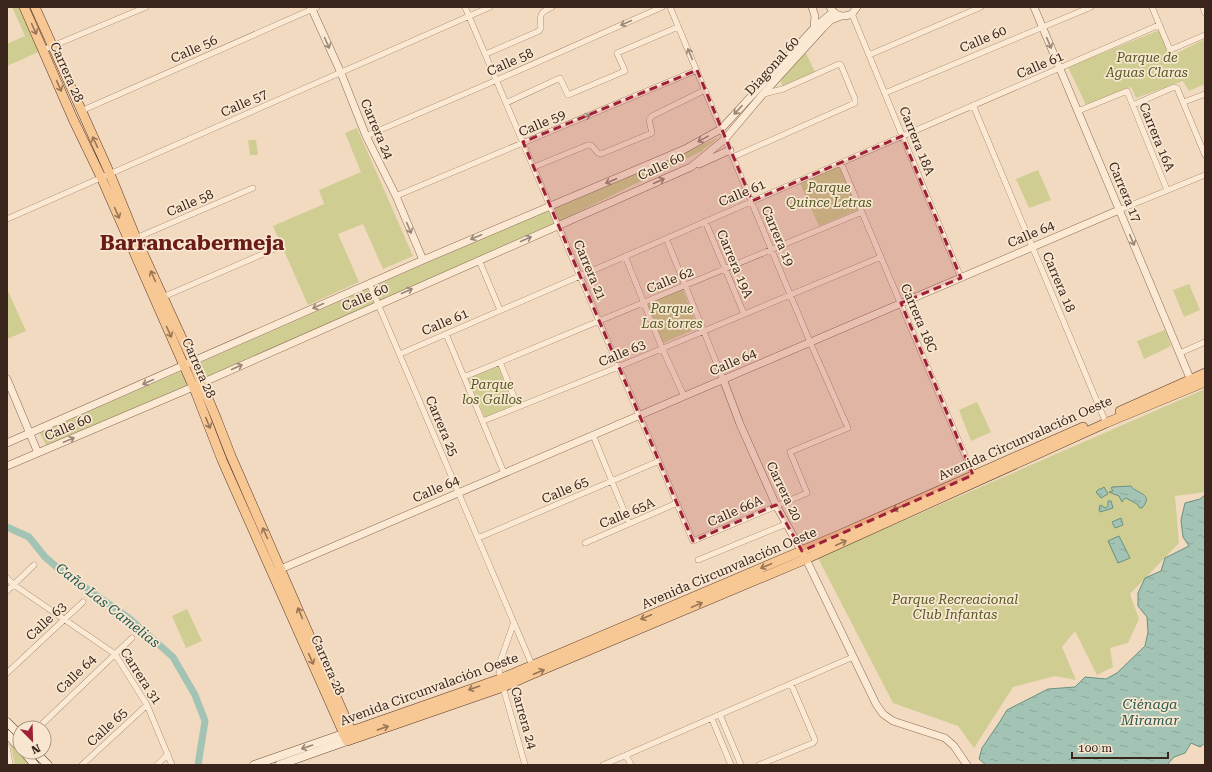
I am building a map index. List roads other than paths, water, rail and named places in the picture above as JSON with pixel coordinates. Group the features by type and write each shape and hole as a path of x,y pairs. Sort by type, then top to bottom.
{"main road":[{"name":"Carrera 28","path":"24,7 43,50 136,238 192,362 197,385 222,460 276,570 349,736"},
{"name":"Carrera 28","path":"35,7 81,111 105,176 183,366 197,385"},
{"name":"Avenida Circunvalación Oeste","path":"254,765 349,736 502,683 804,555 1105,420 1193,383 1205,373"},
{"name":"Avenida Circunvalación Oeste","path":"1193,383 1205,382"},
{"name":"Avenida Circunvalación Oeste","path":"502,683 532,665 804,555"},
{"name":"Avenida Circunvalación Oeste","path":"279,765 349,736"}],"street":[{"path":"43,50 146,7"},
{"name":"Carrera 21","path":"465,7 524,142 693,541"},
{"name":"Calle 57","path":"7,219 490,7"},
{"path":"486,54 539,31 541,28 540,15 543,11 552,7"},
{"name":"Calle 58","path":"366,136 662,7"},
{"name":"Carrera 19","path":"670,7 810,342 848,428 790,452 807,493"},
{"path":"812,7 815,16 814,28"},
{"path":"830,8 841,16 852,14 857,7"},
{"path":"869,55 981,7"},
{"name":"Carrera 17","path":"1034,7 1193,383"},
{"name":"Calle 60","path":"885,94 1091,7"},
{"path":"1152,7 1170,50 1205,35"},
{"path":"1202,7 1205,13"},
{"name":"Carrera 24","path":"314,8 366,136 396,196 423,260"},
{"name":"Calle 56","path":"81,111 314,8"},
{"name":"Diagonal 60","path":"721,129 814,28 830,8"},
{"name":"Carrera 18A","path":"852,14 961,278"},
{"name":"Diagonal 60","path":"725,139 822,28 831,20 841,16"},
{"name":"Calle 61","path":"400,354 1159,25"},
{"path":"506,103 560,78 568,95 625,71 617,53 678,27"},
{"path":"691,167 732,153 855,103 855,99 839,64 783,89 763,94"},
{"name":"Calle 59","path":"396,196 697,70"},
{"path":"778,78 779,84 783,89"},
{"path":"1133,105 1174,87 1177,88 1205,156"},
{"path":"534,167 588,145 591,145 598,153 601,154 652,132 649,120 652,116 705,90"},
{"name":"Carrera 16A","path":"1078,111 1127,91 1167,190"},
{"path":"1184,102 1205,94"},
{"name":"Carrera 18","path":"973,105 1105,420"},
{"name":"Calle 60","path":"7,443 369,283 685,149 721,129"},
{"name":"Calle 60","path":"7,466 197,385 691,167 725,139"},
{"name":"Carrera 18C","path":"841,162 975,479"},
{"name":"Calle 64","path":"276,570 1205,175"},
{"name":"Calle 58","path":"136,238 253,188"},
{"name":"Calle 62","path":"464,377 599,320 726,270 862,212"},
{"name":"Carrera 19A","path":"705,222 744,314"},
{"name":"Carrera 20","path":"668,243 740,424 776,505 804,555 876,704 883,714 893,721 945,738 954,746 967,765"},
{"path":"163,298 279,247"},
{"path":"625,256 643,303 684,396"},
{"name":"Calle 63","path":"483,421 881,257"},
{"path":"479,260 500,310"},
{"name":"Carrera 25","path":"369,283 532,665"},
{"path":"446,334 504,473"},
{"path":"1180,353 1205,342"},
{"path":"500,362 518,407"},
{"path":"7,379 9,391 38,452"},
{"path":"593,435 629,524"},
{"name":"Calle 65","path":"478,538 659,461"},
{"name":"Calle 66A","path":"693,541 807,493"},
{"name":"Calle 65A","path":"585,542 677,503"},
{"path":"698,560 786,524"},
{"path":"7,591 34,565"},
{"name":"Carrera 31","path":"7,578 14,585 115,654 147,705 172,765"},
{"name":"Calle 63","path":"7,673 64,618 83,602"},
{"name":"Carrera 24","path":"514,622 500,662 502,683 525,765"},
{"name":"Calle 64","path":"46,720 132,638"},
{"path":"603,765 853,657"},
{"path":"759,765 813,743 815,740 791,684"},
{"name":"Calle 65","path":"82,765 147,705"},
{"path":"720,715 741,765"},
{"path":"712,718 731,765"},
{"path":"7,747 10,765"},
{"path":"157,765 168,754"},
{"path":"626,755 631,765"}],"water":[{"path":"1131,486 1133,489 1146,497 1142,508 1126,498 1122,502 1119,496 1109,492 1113,491 1111,488 1112,487"},
{"path":"1104,487 1108,494 1101,498 1096,492"},
{"name":"Ciénaga Miramar","path":"1205,495 1205,743 1200,747 1191,743 1185,753 1174,757 1167,765 986,765 979,759 982,748 1007,710 1048,689 1075,687 1085,677 1106,679 1117,673 1145,646 1148,632 1147,617 1138,606 1138,593 1145,578 1161,571 1165,558 1189,546 1183,537 1181,520 1185,503 1200,499"},
{"path":"1108,501 1111,501 1113,508 1100,512 1100,505 1106,508 1108,506"},
{"path":"1121,518 1123,525 1115,528 1112,522"},
{"path":"1119,536 1130,558 1118,563 1108,541"}],"waterway":[{"name":"Caño Las Camelias","path":"7,527 29,537 45,557 59,569 129,618 173,657 195,695 205,721 198,765"}],"district":[{"name":"Barrancabermeja","path":"192,243"}],"park label":[{"name":"Parque de Aguas Claras","path":"1147,64"},
{"name":"Parque Quince Letras","path":"829,194"},
{"name":"Parque Las torres","path":"672,316"},
{"name":"Parque los Gallos","path":"492,392"},
{"name":"Parque Recreacional Club Infantas","path":"955,606"}]}
